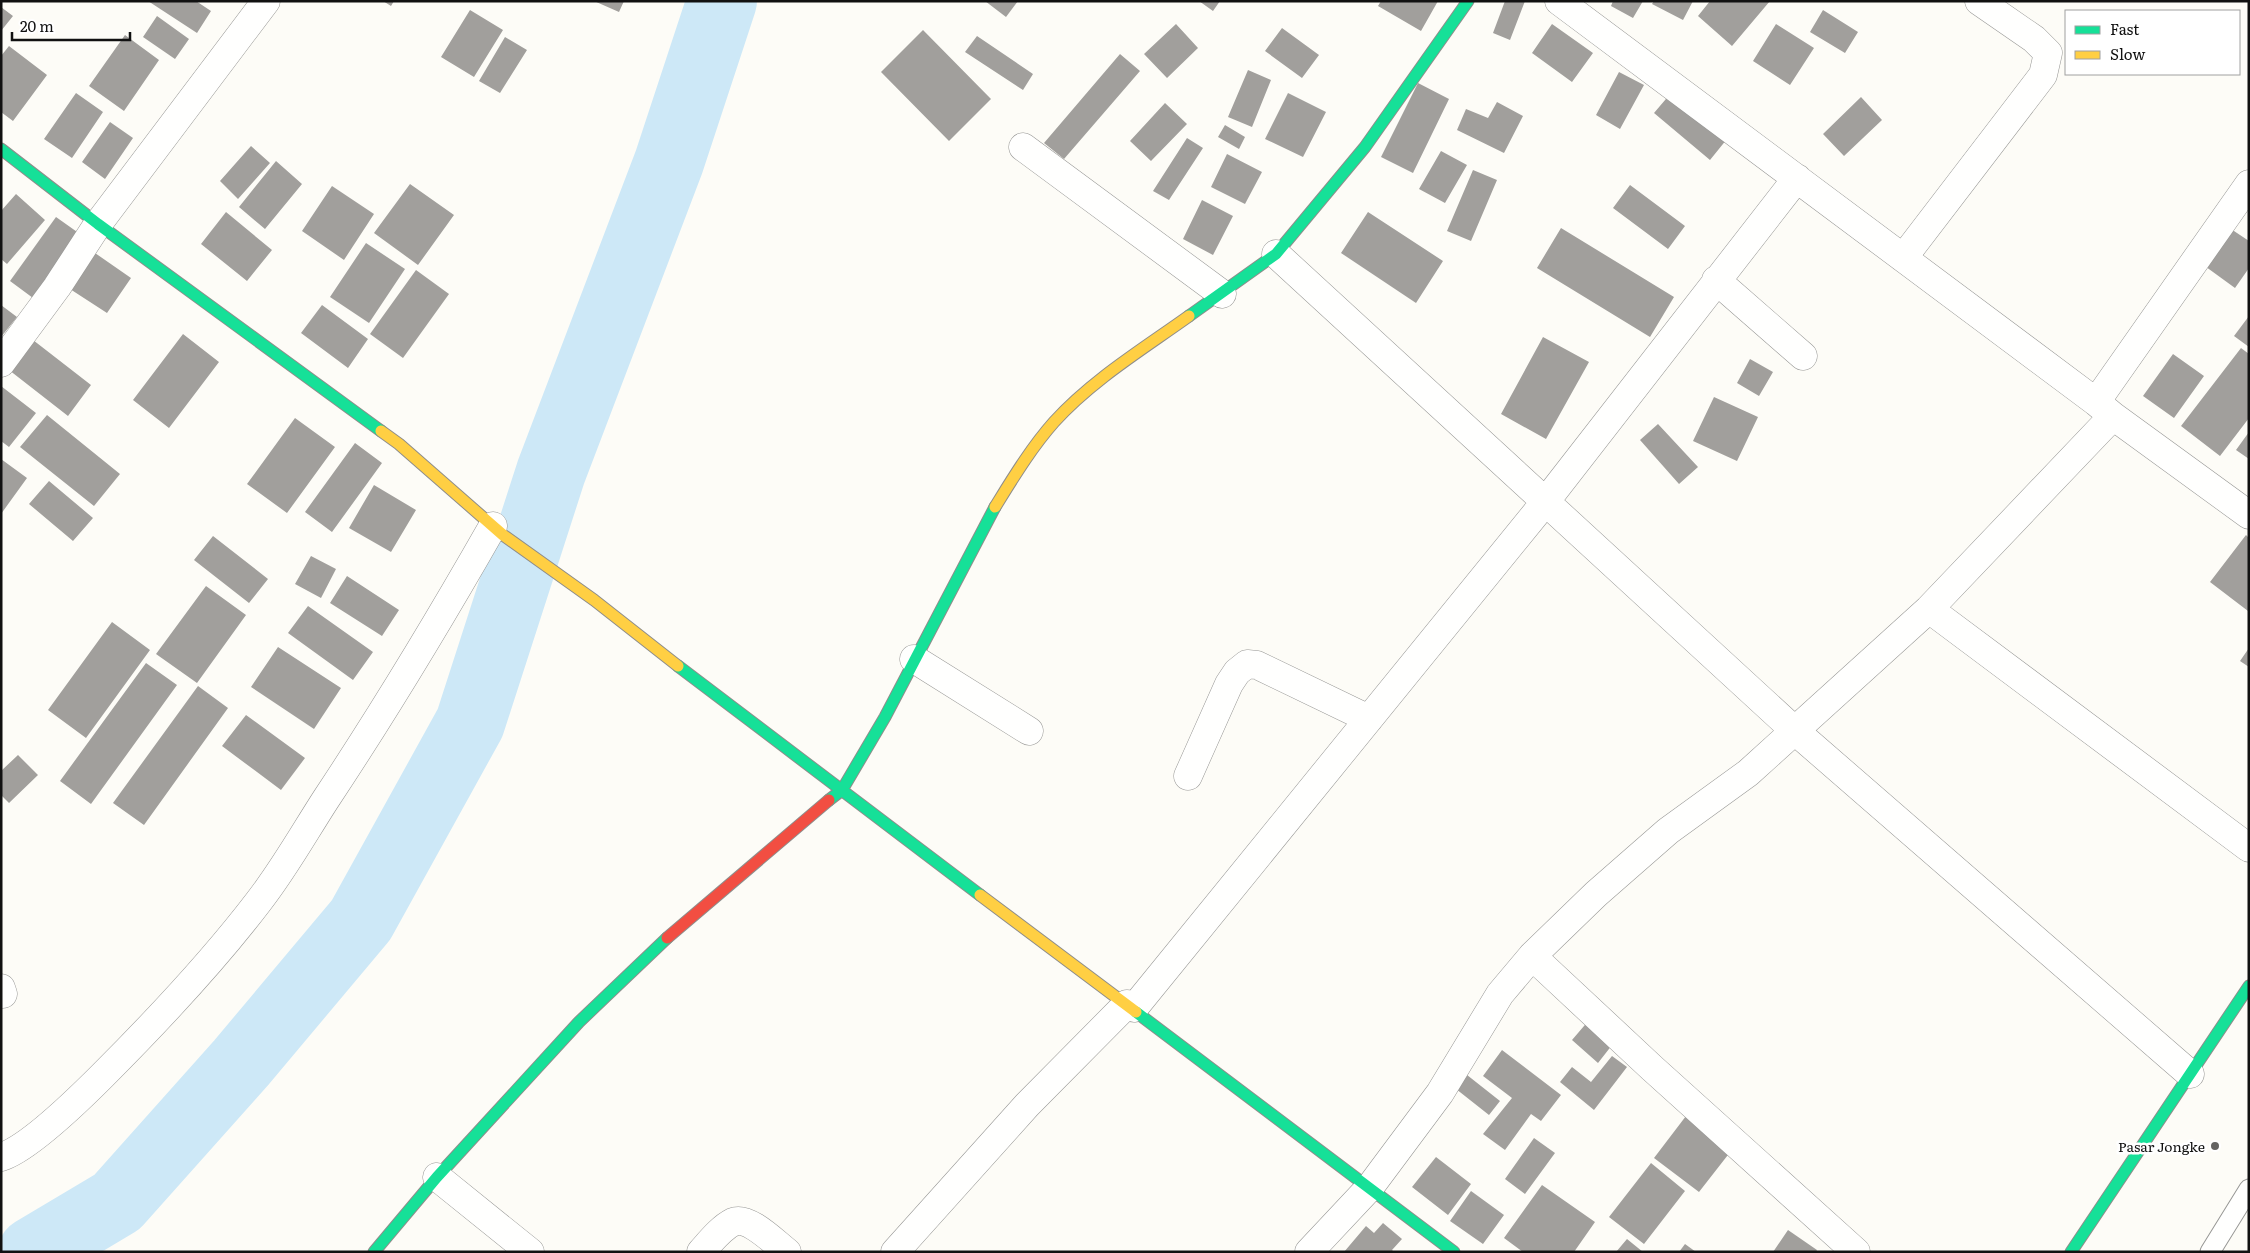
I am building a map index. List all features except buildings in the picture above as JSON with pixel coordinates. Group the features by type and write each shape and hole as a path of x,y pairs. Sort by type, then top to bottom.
{"street":[{"path":"1,363 57,287 98,224 266,1"},
{"path":"374,1252 437,1177 579,1022 649,954 746,869 842,790 885,717 986,520 1027,457 1054,422 1094,385 1276,254 1365,147 1468,1"},
{"path":"1559,1 2249,515"},
{"path":"1903,258 2043,75 2048,53 2034,39 1978,1"},
{"path":"1023,147 1222,294"},
{"path":"1,149 98,224 399,444 498,530 574,585 1454,1252"},
{"path":"895,1252 1027,1105 1130,1006 1369,719 1546,501 1797,178"},
{"path":"1309,1252 1370,1187 1440,1094 1500,994 1532,956 1596,894 1668,831 1748,773 1929,609 2105,409 2249,184"},
{"path":"1276,254 1794,730 2190,1074"},
{"path":"1716,280 1803,356"},
{"path":"1,1157 8,1155 37,1135 84,1095 173,1004 260,900 377,721 498,530"},
{"path":"1929,609 2249,848"},
{"path":"914,659 1029,731"},
{"path":"1188,776 1229,684 1237,672 1247,664 1257,665 1369,719"},
{"path":"1532,956 1652,1068 1856,1252"},
{"path":"2071,1252 2249,986"},
{"path":"437,1177 530,1252"},
{"path":"701,1252 726,1226 734,1221 742,1221 750,1223 787,1252"}],"lane":[{"path":"2210,1252 2249,1189"}],"waterway":[{"path":"33,1252 117,1202 241,1063 361,920 470,723 551,472 669,162 722,1"}],"traffic: fast":[{"path":"1189,316 1276,254 1365,147 1468,1"},
{"path":"1,149 98,224 381,431"},
{"path":"829,800 842,790 885,717 995,507"},
{"path":"678,666 980,895"},
{"path":"374,1252 437,1177 579,1022 667,938"},
{"path":"2071,1252 2249,986"},
{"path":"1136,1012 1454,1252"}],"traffic: slow":[{"path":"995,507 1038,442 1069,407 1118,366 1189,316"},
{"path":"381,431 399,444 503,535 594,600 678,666"},
{"path":"980,895 1136,1012"}],"traffic: jam":[{"path":"667,938 829,800"}],"place":[{"name":"Pasar Jongke","path":"2215,1146"}]}
